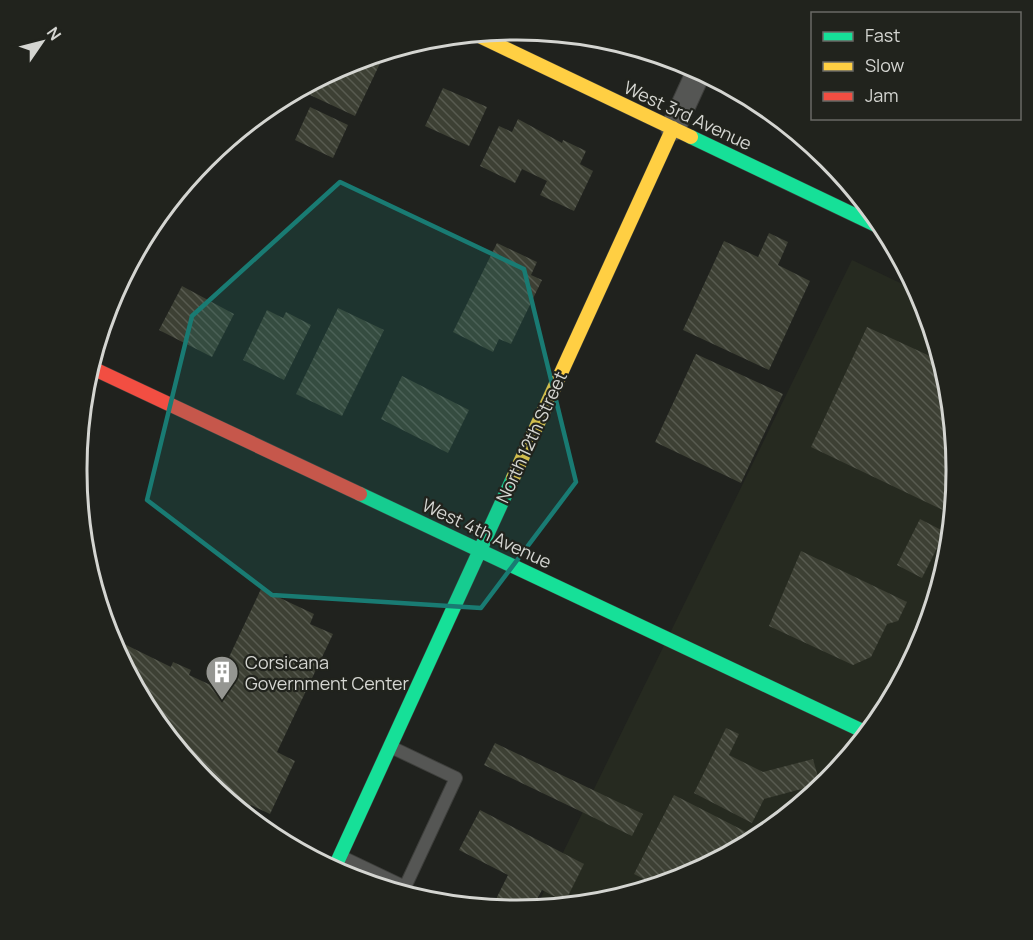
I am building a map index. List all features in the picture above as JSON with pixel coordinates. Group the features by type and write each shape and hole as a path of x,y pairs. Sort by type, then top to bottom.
{"street":[{"name":"West 3rd Avenue","path":"490,41 866,220"},
{"name":"North 12th Street","path":"338,860 695,80"},
{"name":"West 4th Avenue","path":"99,372 859,729"}],"lane":[{"path":"390,746 456,778 406,885"}],"highlighted area":[{"path":"340,182 524,269 576,482 481,608 272,595 147,500 192,316"}],"shaded area":[{"path":"852,260 904,285 923,332 938,386 945,442 945,498 938,554 923,608 902,660 874,709 839,753 800,793 778,811 731,842 655,877 600,891 540,899"}],"building":[{"path":"381,62 355,116 310,95 352,73"},
{"path":"443,88 487,107 469,146 425,126"},
{"path":"310,107 348,125 333,158 295,140"},
{"path":"518,119 562,143 563,140 586,151 580,164 593,171 574,211 540,195 547,181 522,169 515,183 480,166 499,126 512,132"},
{"path":"769,233 788,242 778,265 810,281 769,370 683,330 724,241 758,257"},
{"path":"497,243 537,262 531,275 542,280 511,344 499,339 493,352 453,332"},
{"path":"182,286 234,314 212,357 159,330"},
{"path":"338,308 384,330 342,416 296,394"},
{"path":"267,310 283,318 286,312 311,325 284,380 243,360"},
{"path":"867,327 930,356 938,386 945,442 944,510 811,447"},
{"path":"696,354 783,394 741,483 655,442"},
{"path":"402,376 469,410 448,453 381,419"},
{"path":"920,519 941,530 940,543 922,578 897,565"},
{"path":"801,551 907,602 898,621 887,624 871,657 853,665 769,626"},
{"name":"Corsicana Government Center","path":"261,589 314,614 310,624 333,634 277,752 295,761 270,814 251,805 250,807 213,774 194,753 159,709 124,644 171,667 173,662 191,670 189,675 215,687"},
{"path":"726,728 739,734 729,755 763,772 813,759 818,776 805,788 764,799 752,823 694,793"},
{"path":"495,743 643,814 632,836 484,765"},
{"path":"674,795 747,832 706,855 655,877 646,880 634,874"},
{"path":"480,810 584,864 568,897 557,898 542,890 537,899 496,899 508,875 459,850"}],"traffic: fast":[{"path":"691,137 866,220"},
{"path":"338,860 513,478"},
{"path":"360,494 859,729"}],"traffic: slow":[{"path":"490,41 691,137"},
{"path":"513,478 673,128"}],"traffic: jam":[{"path":"99,371 360,494"}],"place":[{"name":"Corsicana Government Center","path":"222,701"}]}
